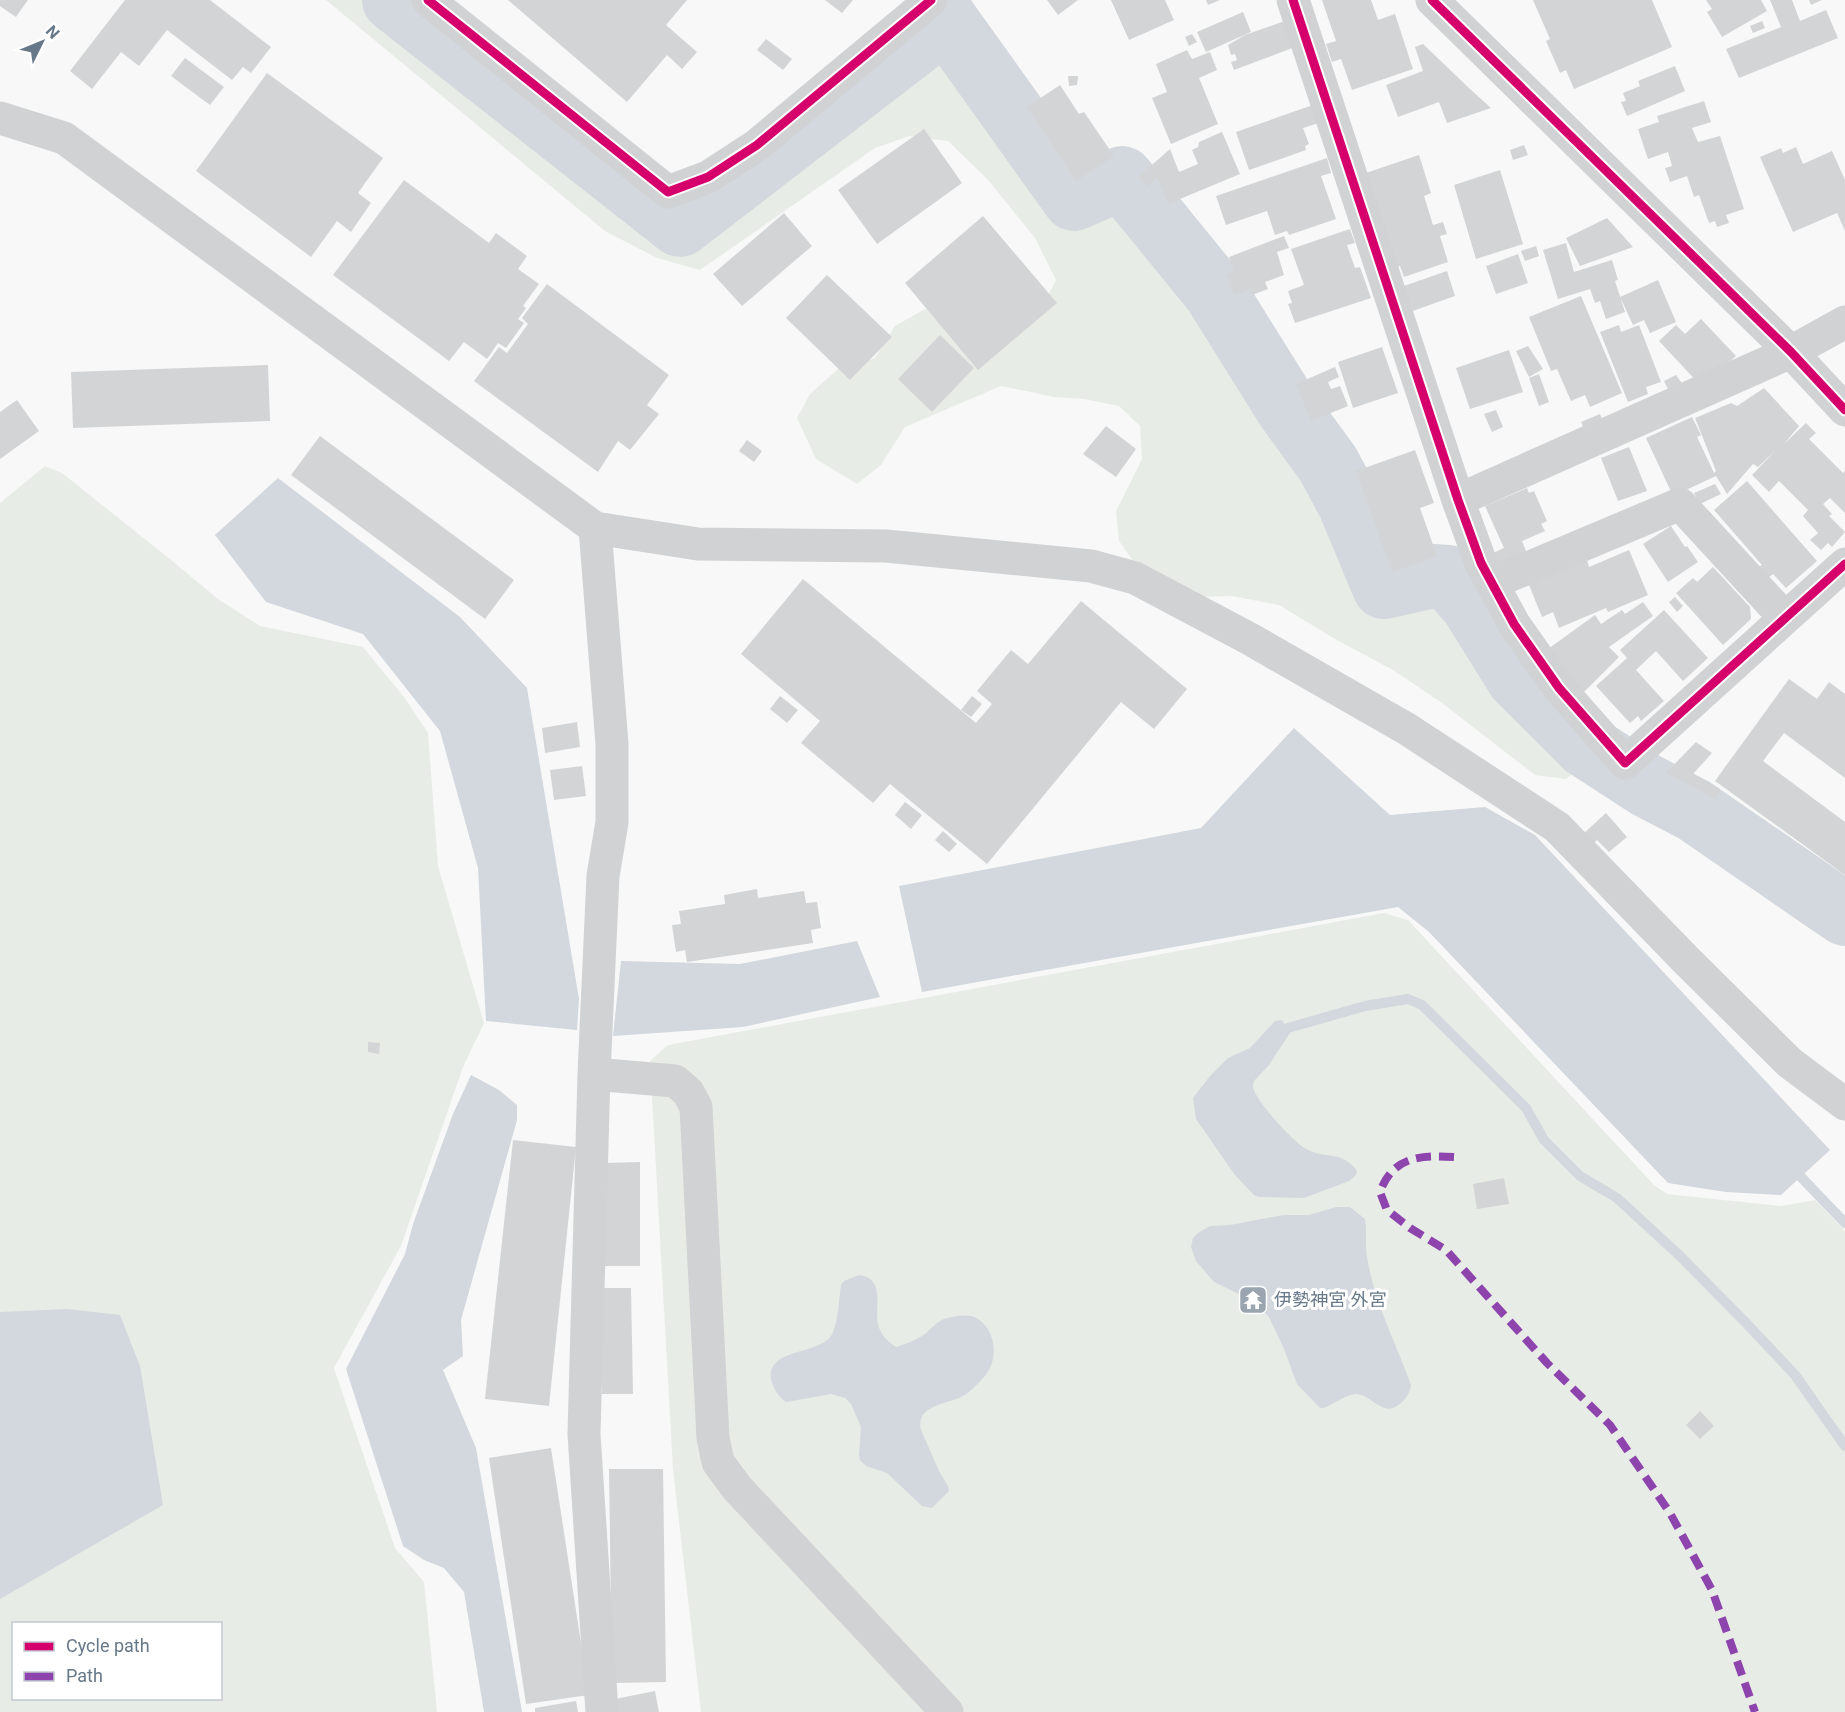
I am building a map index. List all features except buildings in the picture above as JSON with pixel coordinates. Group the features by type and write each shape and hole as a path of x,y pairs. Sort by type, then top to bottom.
{"street":[{"path":"428,0 668,192 708,177 757,145 931,0"},
{"path":"1293,0 1458,500 1481,563 1514,624 1559,688 1625,763 1845,564"},
{"path":"1440,2 1791,352 1845,410"},
{"path":"0,118 64,138 595,528 698,544 886,546 1091,566 1135,578 1250,639 1407,729 1557,827 1790,1063 1845,1104"},
{"path":"1458,500 1791,352 1845,322"},
{"path":"1492,583 1680,504 1785,618"},
{"path":"595,528 612,744 612,822 603,876 594,1074 584,1434 602,1712"},
{"path":"594,1074 675,1081 688,1092 696,1107 713,1438 718,1462 737,1488 947,1712"}],"shaded area":[{"path":"326,0 383,0 679,232 943,30 1071,209 1120,187 1230,335 1294,430 1360,545 1379,596 1435,585 1446,590 1488,648 1512,688 1575,754 1579,770 1566,779 1535,775 1442,703 1393,670 1279,605 1232,596 1201,597 1141,572 1119,541 1116,511 1142,459 1140,426 1119,406 1084,399 1054,397 1001,386 905,427 881,465 857,484 816,459 797,418 810,394 838,369 875,358 895,326 925,309 969,319 1044,303 1056,280 1035,238 988,180 948,141 910,136 875,148 700,270 657,258 605,231"},
{"path":"45,466 62,473 218,599 260,626 363,647 404,697 428,733 438,866 484,1023 463,1067 401,1246 334,1368 395,1548 424,1582 437,1712 0,1712 0,503"},
{"path":"278,478 460,617 527,688 579,999 577,1030 486,1021 478,868 440,731 363,634 266,602 215,535"},
{"path":"1294,728 1390,815 1485,807 1535,835 1830,1150 1781,1195 1726,1192 1668,1183 1429,932 1398,907 922,992 899,886 1201,828"},
{"name":"伊勢神宮 外宮","path":"1384,913 1408,920 1654,1185 1667,1194 1781,1206 1815,1200 1845,1231 1845,1712 701,1712 673,1470 650,1061 668,1045"},
{"path":"857,941 880,997 743,1027 613,1036 621,961 740,964"},
{"path":"1282,1020 1290,1033 1269,1065 1254,1081 1253,1087 1257,1096 1276,1120 1303,1147 1345,1160 1357,1171 1349,1181 1304,1198 1254,1195 1235,1175 1196,1119 1193,1098 1228,1058 1250,1048 1275,1021"},
{"path":"471,1075 499,1090 517,1105 517,1120 461,1320 463,1356 443,1370 476,1448 522,1712 484,1712 464,1592 444,1568 424,1560 403,1546 346,1369 405,1254 413,1224 453,1114"},
{"path":"1336,1207 1350,1207 1365,1219 1370,1274 1411,1385 1402,1402 1389,1409 1355,1394 1320,1408 1297,1384 1269,1317 1253,1301 1214,1282 1196,1261 1191,1247 1193,1238 1210,1226 1230,1225 1283,1215 1309,1215"},
{"path":"859,1275 874,1283 880,1330 896,1347 922,1336 943,1319 958,1316 971,1316 978,1319 984,1324 992,1338 994,1354 985,1376 964,1395 927,1411 920,1422 921,1430 949,1491 932,1508 922,1506 887,1473 866,1466 860,1460 861,1427 851,1404 845,1398 831,1394 786,1402 776,1392 771,1379 772,1369 777,1362 825,1342 831,1336 837,1319 841,1285 844,1281"},
{"path":"67,1309 120,1315 140,1366 163,1505 0,1599 0,1312"}],"waterway":[{"path":"394,0 680,225 946,20 1074,199 1122,178 1215,292 1288,409 1328,464 1349,503 1384,587 1433,576 1448,577 1472,604 1518,678 1586,746 1646,785 1694,810 1845,914"},
{"path":"1288,1028 1365,1006 1408,999 1422,1005 1526,1108 1544,1140 1580,1176 1617,1198 1679,1255 1748,1325 1795,1375 1845,1446"},
{"path":"1801,1177 1845,1223"}],"marked path":[{"path":"1454,1157 1410,1160 1392,1171 1380,1192 1387,1210 1410,1228 1446,1250 1547,1363 1610,1425 1670,1513 1712,1590 1755,1712"}],"cycle path":[{"path":"428,0 668,192 708,177 757,145 931,0"},
{"path":"1293,0 1458,500 1481,563 1514,624 1559,688 1625,763 1845,564"},
{"path":"1432,0 1791,352 1845,410"}],"place":[{"name":"伊勢神宮 外宮","path":"1253,1300"}]}
